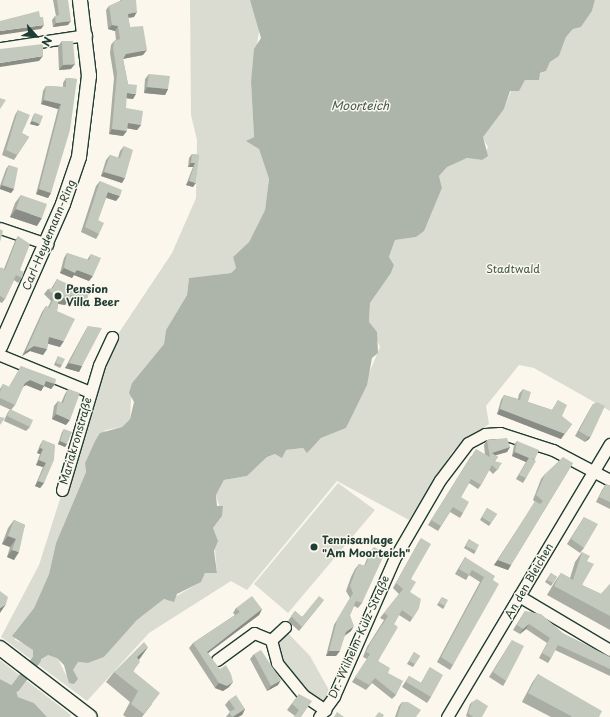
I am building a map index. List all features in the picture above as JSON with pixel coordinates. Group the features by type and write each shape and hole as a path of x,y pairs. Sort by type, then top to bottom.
{"main road":[{"name":"Carl-Heydemann-Ring","path":"0,347 47,244 71,185 84,134 89,76 86,35 80,0"},
{"path":"0,648 90,717"}],"street":[{"path":"0,48 86,35"},
{"path":"0,228 47,244"},
{"name":"Mariakronstraße","path":"62,490 90,392 112,337"},
{"name":"Mariakronstraße","path":"0,355 90,392"},
{"name":"Dr.-Wilhelm-Külz-Straße","path":"322,714 394,559 440,480 468,443 485,434 500,433 553,450 610,480"},
{"name":"An den Bleichen","path":"447,717 610,444"},
{"path":"519,596 610,650"},
{"path":"271,640 285,627"},
{"path":"217,660 254,633 271,640"},
{"path":"271,640 277,663 287,679 322,714"}],"green space":[{"name":"Stadtwald","path":"190,0 250,0 260,26 251,82 254,137 247,141 259,149 269,179 265,210 249,242 233,257 236,268 231,273 189,278 187,295 166,330 164,344 132,383 130,419 122,427 106,430 95,441 85,463 86,472 56,543 49,574 34,608 15,632 15,640 57,657 66,675 78,662 88,663 104,657 137,620 164,599 170,600 200,582 205,573 217,573 213,528 222,516 216,495 224,480 247,476 267,457 286,450 303,448 307,452 321,438 346,428 380,347 369,322 370,303 391,273 394,265 389,257 395,240 416,237 430,216 442,188 439,176 447,166 467,158 482,160 488,147 482,137 485,129 504,109 511,91 519,90 525,80 546,71 550,62 559,56 566,37 573,29 581,27 592,11 595,0 610,0 610,411 534,368 519,365 486,406 489,424 453,451 409,520 337,481 247,590 231,581 149,633 87,701 1,637 39,565 95,389 116,337 172,253 196,198 197,140 191,115"},
{"name":"Tennisanlage \"Am Moorteich\"","path":"338,483 375,510 288,613 254,584"},
{"path":"284,629 310,656 330,692 321,705 304,694 272,648"},
{"path":"0,660 71,715 70,717 47,717 34,703 18,697 15,687 0,679"}],"water":[{"name":"Moorteich","path":"250,0 595,0 592,11 581,27 573,29 566,37 559,56 550,62 546,71 540,73 539,80 525,80 519,91 510,91 504,109 483,137 488,156 482,160 467,158 447,167 439,176 442,188 424,231 416,237 395,240 389,257 394,265 391,273 370,303 369,322 377,332 378,353 372,358 367,385 346,428 321,438 307,453 303,448 286,450 282,458 275,454 267,457 247,476 224,480 216,495 217,506 223,506 222,516 213,528 218,541 214,551 217,573 205,573 201,582 177,594 174,602 164,599 137,620 104,657 88,663 78,662 73,670 78,679 74,684 69,683 64,665 57,658 48,655 38,661 33,656 33,650 12,636 34,608 49,574 56,543 86,472 85,463 95,441 100,433 122,427 130,419 134,402 129,393 132,383 164,344 166,330 187,295 189,278 231,273 236,268 233,257 249,242 265,210 269,179 259,149 246,141 254,137 251,82 254,49 261,38"},
{"path":"0,679 15,687 18,697 34,703 47,717 0,717"}],"building":[{"path":"57,0 68,0 71,21 56,23 55,16 59,15"},
{"path":"122,0 136,0 137,12 128,14 130,27 143,26 147,50 126,54 123,59 128,84 137,85 136,94 127,93 126,108 143,111 141,125 128,123 127,131 112,129 117,73 113,48 114,41 120,39 118,26 112,25 109,6"},
{"path":"39,11 40,17 43,17 44,25 0,31 0,21"},
{"path":"62,41 73,41 75,64 63,65"},
{"path":"43,44 43,56 0,63 0,49"},
{"path":"149,74 170,76 168,89 147,87"},
{"path":"66,78 77,79 70,130 51,193 39,189 61,104 44,100 46,86 66,87"},
{"path":"0,98 6,100 0,109"},
{"path":"18,110 30,115 22,133 29,137 17,155 6,150"},
{"path":"35,113 43,116 40,124 32,121"},
{"path":"124,146 133,150 125,178 104,172 110,155 120,158"},
{"path":"192,154 199,155 196,183 189,181 195,163 191,163"},
{"path":"9,165 18,168 14,189 2,185"},
{"path":"100,181 122,190 120,196 108,192 98,220 104,223 99,234 85,227"},
{"path":"21,195 47,204 42,218 16,209"},
{"path":"0,229 3,231 0,242"},
{"path":"18,236 30,244 20,270 24,272 22,278 16,275 5,299 0,296 0,269 1,267 5,270"},
{"path":"67,253 89,260 91,254 101,258 93,276 77,270 75,273 64,268"},
{"path":"57,279 89,294 86,302 71,295 69,299 59,297 57,311 75,319 64,341 49,337 47,349 34,346 26,351 46,306 49,308 55,296 48,289 53,288"},
{"path":"88,326 102,328 82,366 69,363"},
{"path":"58,356 65,359 62,365 56,363"},
{"path":"21,366 56,379 55,384 46,381 44,386 30,380 25,383 15,405 0,398 0,392 3,384 9,387"},
{"path":"68,389 80,393 70,420 56,414 58,401 63,403"},
{"path":"523,389 531,392 528,402 552,410 558,400 567,405 562,416 572,424 565,434 500,409 504,395 520,400"},
{"path":"597,402 605,406 592,434 589,437 579,431 593,404"},
{"path":"10,409 33,420 30,427 7,416"},
{"path":"0,417 5,418 0,425"},
{"path":"64,429 72,432 67,444 60,441"},
{"path":"507,438 510,447 492,453 498,457 494,461 502,463 497,470 492,465 481,485 471,479 461,497 469,502 463,513 453,507 441,526 431,520 476,449 490,457 487,440"},
{"path":"43,440 55,445 54,460 44,483 38,481 46,463 39,460 43,449 40,448"},
{"path":"517,441 539,450 535,459 531,458 536,461 526,478 519,475 529,458 515,452"},
{"path":"563,457 573,463 511,565 498,560 535,501 540,504 543,501 536,495 545,474"},
{"path":"606,484 610,486 610,502 599,497"},
{"path":"487,508 497,514 491,523 482,517"},
{"path":"584,517 598,524 584,548 571,539"},
{"path":"14,520 25,525 19,552 12,550 16,539 8,536"},
{"path":"421,538 431,544 411,579 416,582 410,592 421,599 419,608 413,618 402,610 394,624 398,627 378,661 390,668 388,673 403,681 396,695 375,678 369,685 355,677 370,654 366,652 371,642 388,616 384,613 403,589 396,583"},
{"path":"469,539 479,545 476,551 466,546"},
{"path":"374,547 385,553 362,603 356,601 350,615 354,626 346,632 340,651 329,651 337,620 353,593 350,586 355,572 359,564 365,566"},
{"path":"582,552 590,556 587,561 594,564 582,585 601,594 610,584 610,616 554,586 561,573 573,580"},
{"path":"465,557 495,576 493,580 499,584 453,665 441,657 484,577 472,570 469,575 459,569"},
{"path":"551,573 557,577 553,583 547,580"},
{"path":"0,591 8,597 6,604 0,608"},
{"path":"252,596 262,609 207,652 220,669 226,665 233,682 227,686 219,683 193,643 240,612 236,608"},
{"path":"319,596 324,600 302,627 291,616 295,611 302,617"},
{"path":"442,597 448,600 445,606 439,603"},
{"path":"525,611 541,614 564,634 610,657 610,669 558,645 551,658 542,653 550,638 529,624 523,629 517,625"},
{"path":"512,640 524,646 506,681 493,672"},
{"path":"144,642 148,647 137,657 140,662 133,671 160,693 144,714 131,704 138,691 114,672"},
{"path":"261,650 281,680 271,686 254,654"},
{"path":"414,652 420,656 415,664 409,661"},
{"path":"430,667 443,675 431,697 406,682 409,676 421,683"},
{"path":"538,674 602,711 599,717 571,717 528,693"},
{"path":"299,694 312,701 301,717 294,717 299,710 292,704"},
{"path":"236,695 245,709 232,717 229,712 235,709 229,700"},
{"path":"477,699 488,706 482,717 473,717 468,713 472,702"},
{"path":"402,702 408,702 421,710 416,717 397,717"},
{"path":"337,712 344,717 334,717"},
{"path":"379,712 384,715 383,717 375,717"}],"waterway":[{"path":"15,687 36,659"}],"place":[{"name":"Pension Villa Beer","path":"58,296"},
{"name":"Tennisanlage \"Am Moorteich\"","path":"314,547"}]}
